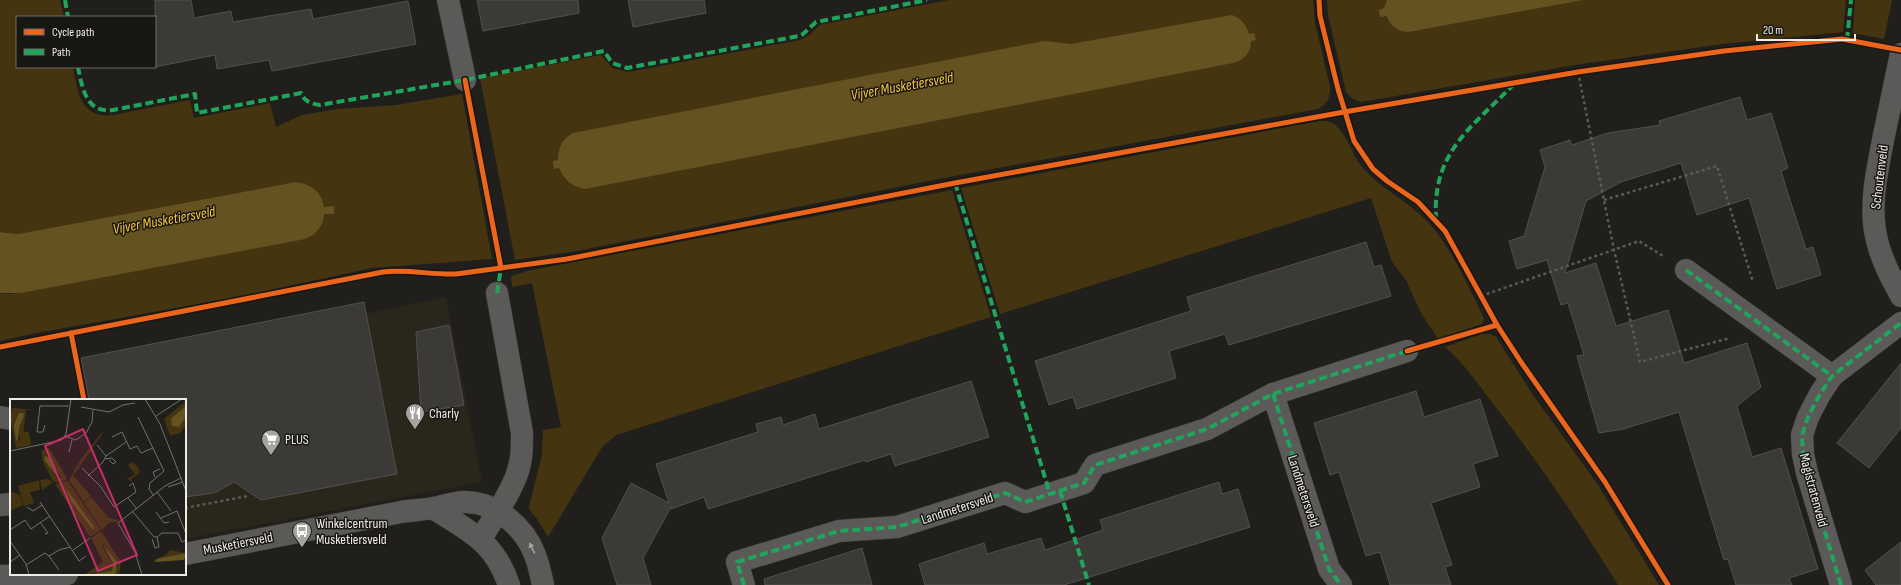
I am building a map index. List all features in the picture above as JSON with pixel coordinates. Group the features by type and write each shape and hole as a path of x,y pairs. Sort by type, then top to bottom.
{"street":[{"path":"448,0 465,80"},
{"name":"Schoutenveld","path":"1901,54 1876,173 1873,212 1881,253 1888,274 1901,296"},
{"path":"1686,270 1768,328 1832,376"},
{"path":"480,539 498,511 518,473 521,454 522,433 497,292"},
{"name":"Magistratenveld","path":"1841,585 1803,454 1802,435 1808,417 1832,376 1901,324"},
{"name":"Landmetersveld","path":"744,585 737,562 840,531 897,527 1005,493 1025,502 1060,491 1084,483 1095,465 1207,429 1273,394 1407,351"},
{"name":"Landmetersveld","path":"1273,394 1329,568 1341,585"},
{"path":"0,417 10,419"},
{"name":"Musketiersveld","path":"186,554 401,512 467,502 479,504 498,511 513,522 526,537 536,555 543,585"},
{"path":"0,505 10,504"},
{"path":"433,508 480,539 495,554 504,569 509,585"},
{"path":"0,576 34,575"}],"path":[{"path":"1571,74 1586,71"},
{"path":"1578,72 1614,250 1640,362 1768,328"},
{"path":"1604,200 1717,166 1754,284"},
{"path":"1481,296 1639,241 1686,270"},
{"path":"1478,289 1484,302"},
{"path":"186,508 248,496"}],"shaded area":[{"path":"0,0 60,0 64,16 16,16 16,68 73,68 82,102 94,113 102,115 113,115 190,100 194,118 270,103 276,127 302,115 337,109 396,105 462,94 492,259 372,268 242,296 31,334 0,341 0,293 11,294 310,237 320,227 324,214 334,213 334,207 324,207 314,190 307,185 296,182 18,234 0,232"},
{"path":"949,0 1313,0 1315,23 1330,87 1330,94 1326,103 1318,109 933,180 577,251 515,260 480,78 601,55 612,68 628,72 800,40 811,34 819,25"},
{"path":"1327,0 1387,0 1385,7 1386,17 1393,25 1409,32 1584,0 1846,0 1843,32 1722,44 1581,64 1361,102 1353,99 1346,92 1328,15"},
{"path":"1855,0 1892,0 1884,39 1853,33"},
{"path":"1320,121 1335,125 1345,137 1357,161 1362,167 1381,185 1420,214 1437,233 1456,263 1483,316 1484,319 1482,324 1438,339 1421,313 1406,280 1392,262 1371,198 1000,314 961,188"},
{"path":"952,190 991,317 616,435 602,447 548,537 529,509 542,455 543,430 561,427 532,283 512,287 511,276 527,271"},
{"path":"446,297 482,482 186,539 186,399 92,372"},
{"path":"1482,334 1490,334 1496,337 1533,395 1598,485 1659,585 1618,585 1590,540 1530,453 1473,377 1445,347"}],"water":[{"path":"1387,0 1584,0 1409,32 1401,31 1395,28 1386,16 1380,17 1379,10 1384,8"},
{"name":"Vijver Musketiersveld","path":"1232,15 1243,22 1249,34 1254,33 1256,40 1251,41 1250,49 1244,58 1233,63 585,189 577,187 569,182 563,176 559,168 554,169 553,161 558,160 561,144 573,133 1044,41 1071,44"},
{"name":"Vijver Musketiersveld","path":"296,182 311,187 315,190 321,197 324,207 334,206 334,214 324,214 323,222 319,229 313,235 305,239 21,293 0,293 0,232 18,234"}],"building":[{"path":"155,0 191,0 194,18 231,11 233,22 311,9 313,19 408,1 416,44 272,71 269,60 217,69 215,55 156,67"},
{"path":"477,0 578,0 579,13 483,31"},
{"path":"628,0 704,0 706,13 633,27"},
{"path":"1740,97 1747,120 1771,113 1788,168 1781,171 1789,197 1806,249 1813,247 1821,275 1777,289 1749,198 1697,215 1681,163 1621,182 1586,201 1565,273 1596,263 1616,326 1668,310 1684,363 1747,343 1761,387 1737,406 1752,457 1781,448 1818,569 1789,578 1792,585 1736,585 1728,559 1724,560 1679,412 1623,429 1599,433 1577,356 1584,355 1568,303 1561,305 1547,260 1517,269 1509,241 1524,236 1545,167 1540,150 1570,140 1572,145 1608,133 1660,125 1659,121"},
{"path":"1366,242 1374,267 1381,265 1391,296 1229,345 1225,334 1169,351 1176,378 1077,409 1073,397 1049,405 1035,361 1191,311 1187,297"},
{"path":"364,302 397,474 261,500 234,482 214,493 186,497 186,399 89,399 81,358"},
{"path":"449,325 464,405 421,412 416,332"},
{"path":"1901,363 1901,428 1869,468 1837,443"},
{"path":"971,381 989,437 895,466 891,454 866,462 865,460 708,509 704,497 671,509 671,507 643,558 651,585 617,585 602,538 631,483 669,503 656,464 758,432 756,424 781,417 783,425 815,414 819,429"},
{"path":"1416,391 1424,417 1480,399 1498,456 1473,464 1480,487 1431,503 1452,565 1445,567 1451,585 1390,585 1380,552 1366,556 1339,472 1330,475 1314,423"},
{"path":"1219,482 1222,494 1238,489 1250,527 1064,585 925,585 919,564 984,543 987,554 1041,538 1045,550 1103,530 1100,520"},
{"path":"1901,542 1901,585 1876,585 1865,570"},
{"path":"862,548 872,585 765,585 764,579"}],"marked path":[{"path":"65,0 68,16"},
{"path":"78,68 81,83 87,98 97,108 104,110 113,110 195,94 197,113 301,93 308,102 320,105 465,80 604,51 612,63 627,68 799,36 816,22 927,0"},
{"path":"1847,40 1851,0"},
{"path":"1436,220 1436,196 1440,176 1447,159 1457,143 1469,129 1514,84"},
{"path":"955,183 1050,494"},
{"path":"497,293 501,268"},
{"path":"1686,270 1832,376"},
{"path":"1841,585 1807,473 1803,454 1802,435 1808,417 1820,394 1832,376 1901,323"},
{"path":"744,585 737,562 839,531 897,527 1005,493 1025,502 1084,483 1095,465 1207,429 1273,394 1407,351"},
{"path":"1273,394 1329,569 1341,585"},
{"path":"1060,491 1089,585"}],"cycle path":[{"path":"1319,0 1320,16 1338,89 1354,141 1373,169 1387,181 1418,202 1445,231 1497,325 1605,482 1668,585"},
{"path":"0,347 383,272 401,271 456,274 567,259 955,183 1344,112 1578,72 1724,51 1842,39 1901,50"},
{"path":"465,80 501,268"},
{"path":"1407,351 1497,325"},
{"path":"71,333 84,399"}],"place":[{"name":"Charly","path":"415,430"},
{"name":"PLUS","path":"271,456"},
{"name":"Winkelcentrum Musketiersveld","path":"302,548"}]}
